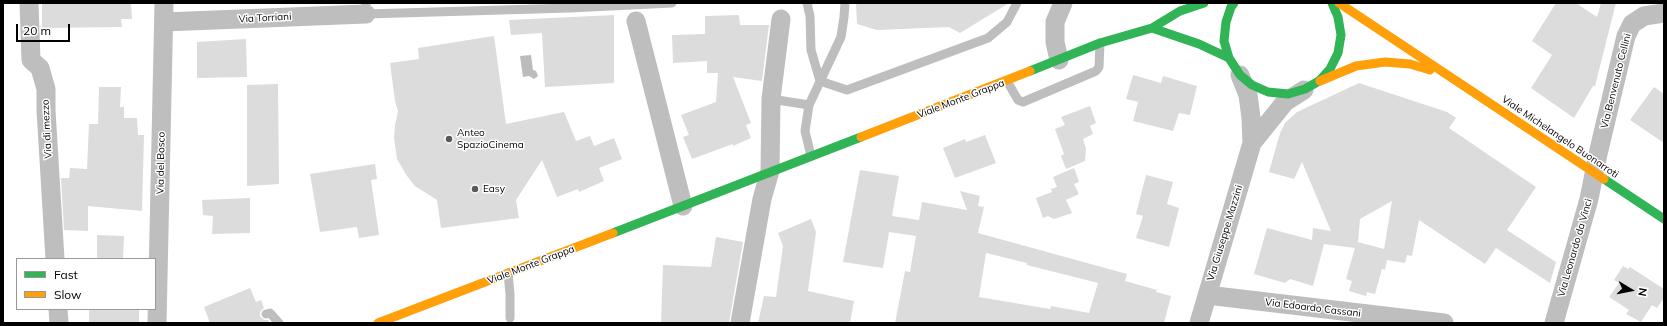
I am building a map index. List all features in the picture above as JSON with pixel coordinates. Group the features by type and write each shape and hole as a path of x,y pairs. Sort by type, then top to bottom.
{"main road":[{"name":"Viale Monte Grappa","path":"378,323 1100,43 1152,28 1180,11 1204,3"},
{"path":"1234,3 1231,7 1226,22 1224,41 1229,58 1240,75"},
{"path":"1312,85 1330,69 1338,53 1341,35 1338,17 1332,3"},
{"name":"Viale Michelangelo Buonarroti","path":"1339,3 1664,219"},
{"path":"1152,28 1199,44 1229,58"},
{"name":"Viale Michelangelo Buonarroti","path":"1240,75 1252,85 1268,92 1288,94 1356,66 1385,62 1410,64 1445,74"}],"street":[{"name":"Via di mezzo","path":"30,3 31,60 40,68 46,89 55,258"},
{"name":"Via del Bosco","path":"157,323 164,3"},
{"path":"1059,60 1055,42 1054,22 1063,3"},
{"name":"Via Torriani","path":"164,22 366,8"},
{"name":"Via Benvenuto Cellini","path":"1594,172 1626,36 1632,24 1644,16 1664,13"},
{"path":"740,323 762,199 770,171 771,99 781,19"},
{"path":"636,21 683,206"},
{"name":"Via Giuseppe Mazzini","path":"1199,323 1252,143 1248,95 1240,75"},
{"name":"Via Giuseppe Mazzini","path":"1252,143 1285,102 1312,85"},
{"name":"Via Leonardo da Vinci","path":"1554,323 1589,199 1594,172"},
{"name":"Via Edoardo Cassani","path":"1207,295 1444,323"},
{"path":"58,310 59,323"}],"lane":[{"path":"366,8 570,6 672,3"},
{"path":"806,3 810,16 811,50 820,81"},
{"path":"811,156 804,131 809,105 841,37 845,3"},
{"path":"820,81 846,90 988,38 1007,22 1017,3"},
{"path":"1007,80 1018,100 1023,102 1096,71 1100,67 1100,43"},
{"path":"771,99 809,105"},
{"path":"508,273 510,318"},
{"path":"266,314 270,313 279,323"}],"shaded area":[{"path":"531,55 533,70 536,71 538,76 534,79 529,76 523,77 520,56"}],"building":[{"path":"42,3 131,3 132,19 121,19 122,27 42,28"},
{"path":"856,3 1009,3 960,33 949,27 877,30 857,24"},
{"path":"1556,3 1576,3 1597,17 1601,3 1616,3 1595,86 1593,86 1574,118 1531,88 1552,55 1532,41"},
{"path":"614,15 614,83 545,87 542,33 511,35 509,20"},
{"path":"739,15 740,25 769,25 762,81 733,77 751,123 746,125 751,138 733,146 733,144 692,159 683,137 689,135 681,115 716,102 718,73 707,73 707,61 673,63 672,35 705,34 705,16"},
{"path":"494,36 506,124 564,112 576,141 590,136 594,146 614,138 622,159 599,168 604,181 579,192 578,189 557,197 542,160 516,200 519,218 441,228 437,200 415,186 397,159 394,138 398,111 395,101 390,63 419,59 418,48"},
{"path":"246,39 247,77 197,78 197,42"},
{"path":"1133,75 1161,83 1163,76 1197,86 1190,115 1179,113 1173,131 1133,121 1138,102 1126,99"},
{"path":"1359,83 1447,112 1456,118 1449,128 1536,187 1507,230 1556,262 1550,283 1496,248 1485,264 1419,220 1412,256 1407,255 1405,263 1387,260 1385,270 1382,269 1375,294 1367,292 1366,296 1349,291 1352,281 1346,279 1355,248 1324,244 1313,286 1290,279 1285,283 1254,274 1267,228 1312,240 1313,228 1331,231 1302,162 1294,179 1269,172 1280,133 1285,123 1297,112","holes":["1392,201 1384,249 1358,242 1360,219"]},
{"path":"278,84 279,184 247,186 247,85"},
{"path":"99,87 121,87 120,107 124,107 124,118 137,118 138,135 144,135 142,211 88,206 88,231 64,230 61,178 69,178 70,168 87,169 89,124 98,124"},
{"path":"1654,87 1664,94 1664,143 1630,120"},
{"path":"1090,106 1096,123 1090,126 1093,134 1083,139 1086,149 1085,161 1066,169 1061,156 1064,154 1055,129 1065,125 1061,117"},
{"path":"985,135 996,163 955,178 943,148 965,139 966,142"},
{"path":"375,164 377,179 371,180 379,235 359,238 357,227 320,232 310,174"},
{"path":"1074,168 1079,182 1074,184 1079,194 1066,200 1072,213 1054,219 1048,216 1043,218 1036,198 1052,192 1051,189 1057,187 1053,177"},
{"path":"860,170 899,176 892,216 919,220 922,202 967,210 960,191 980,196 978,206 984,207 978,233 1127,274 1125,281 1157,290 1156,292 1171,296 1164,323 895,323 905,271 910,272 916,236 889,232 883,268 843,262","holes":["986,253 1027,263 1027,265 1098,283 1089,313 1051,306 1050,309 979,297"]},
{"path":"1146,175 1173,182 1167,204 1179,208 1169,247 1136,238 1143,216 1136,214"},
{"path":"250,198 250,233 212,234 213,216 203,215 202,200"},
{"path":"811,219 816,232 808,291 854,301 850,323 758,323 764,296 776,297 783,246 778,233"},
{"path":"97,235 124,236 123,258 97,258"},
{"path":"716,237 743,242 729,323 661,323 663,265 711,267"},
{"path":"1623,266 1628,269 1630,267 1664,289 1664,298 1657,308 1652,305 1641,322 1626,314 1629,310 1609,297 1619,283 1614,280"},
{"path":"250,288 256,302 261,300 264,308 260,312 260,316 264,320 268,320 270,323 210,323 204,307"},
{"path":"89,310 139,310 139,323 89,323"}],"traffic: fast":[{"path":"1030,71 1100,43 1152,28 1180,11 1204,3"},
{"path":"1234,3 1231,7 1226,22 1224,41 1229,58 1240,75 1252,85 1268,92 1288,94 1305,89 1319,81 1330,69 1338,53 1341,35 1338,17 1332,3"},
{"path":"1152,28 1199,44 1229,58"},
{"path":"613,233 861,137"},
{"path":"1604,179 1664,219"}],"traffic: slow":[{"path":"1339,3 1604,179"},
{"path":"1320,81 1356,66 1385,62 1410,64 1430,70"},
{"path":"861,137 1030,71"},
{"path":"378,323 613,233"}],"place":[{"name":"Anteo SpazioCinema","path":"449,139"},
{"name":"Easy","path":"475,189"}]}
